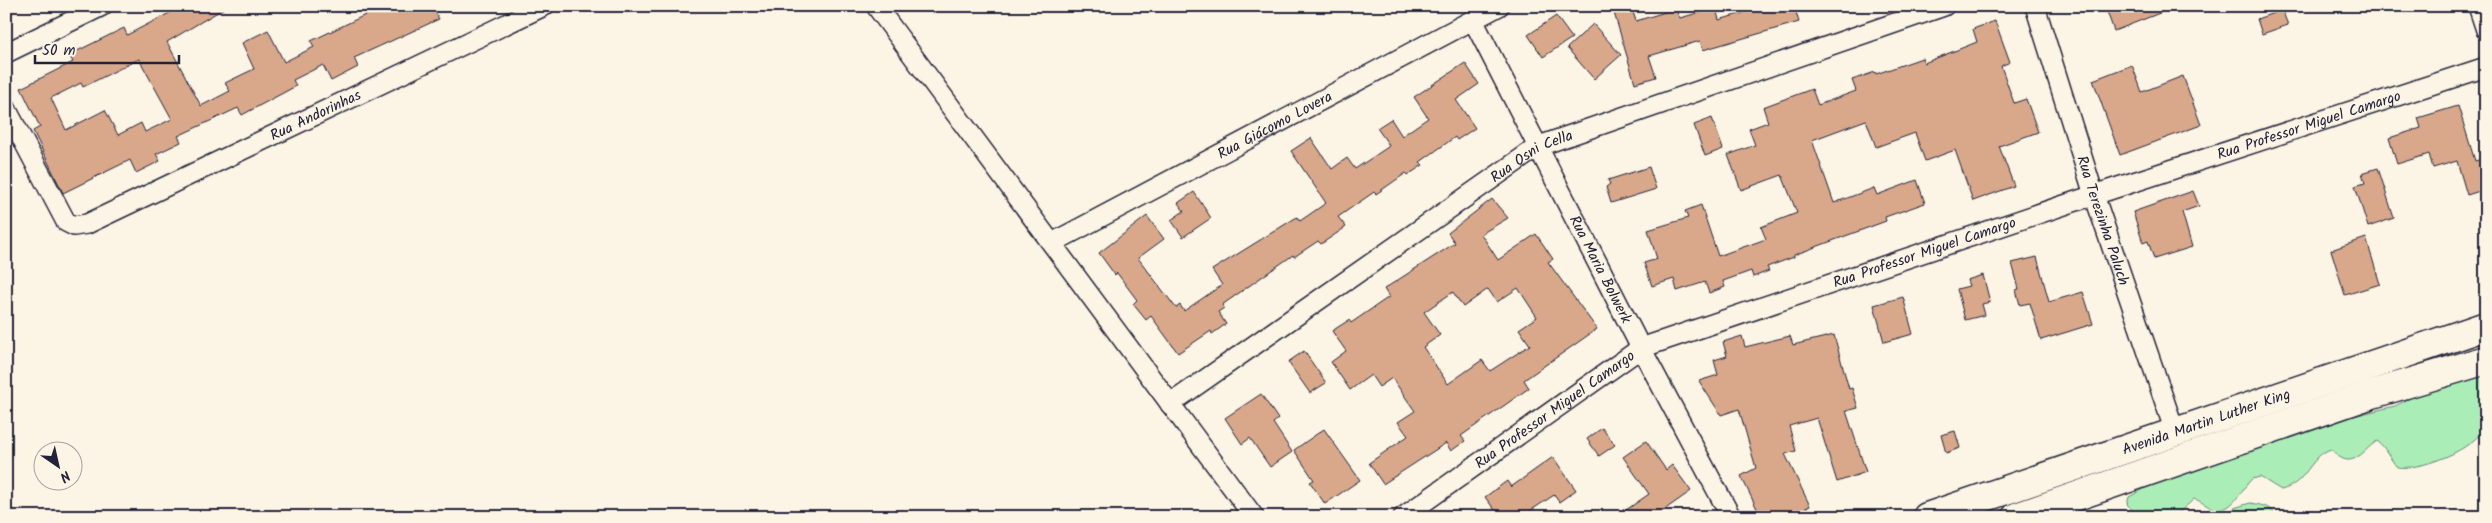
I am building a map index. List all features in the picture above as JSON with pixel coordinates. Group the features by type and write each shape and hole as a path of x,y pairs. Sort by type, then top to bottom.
{"main road":[{"name":"Avenida Martin Luther King","path":"1927,517 2486,326"},
{"name":"Avenida Martin Luther King","path":"2016,517 2359,398 2486,360"}],"street":[{"path":"6,54 102,6"},
{"name":"Rua Andorinhas","path":"6,108 66,222 74,226 87,224 544,6"},
{"path":"876,6 1254,517"},
{"name":"Rua Giácomo Lovera","path":"1052,243 1498,6"},
{"name":"Rua Osni Cella","path":"1170,404 1539,146 1944,6"},
{"name":"Rua Terezinha Paluch","path":"2035,6 2094,195 2175,432"},
{"path":"2478,6 2486,30"},
{"name":"Rua Maria Bolwerk","path":"1472,20 1539,146 1641,348 1731,517"},
{"name":"Rua Professor Miguel Camargo","path":"1403,517 1641,348 2094,195 2486,68"}],"green space":[{"path":"2486,371 2486,420 2480,435 2459,450 2433,462 2419,466 2397,467 2383,446 2377,441 2361,455 2350,460 2338,456 2331,449 2324,452 2297,482 2281,490 2260,477 2252,479 2228,507 2222,509 2213,508 2194,499 2174,517 2138,517 2127,504 2129,497 2170,475 2194,470 2245,451 2260,448 2281,436 2312,426 2395,406 2422,392"},
{"path":"2250,503 2269,508 2277,517 2227,517 2234,508"}],"building":[{"path":"183,6 228,6 167,42 201,106 230,91 225,83 254,69 242,43 268,30 284,62 314,47 311,41 384,6 432,6 439,19 354,58 358,67 331,81 323,65 293,80 296,86 242,115 238,108 178,136 181,142 156,154 160,161 136,173 130,160 63,193 33,131 40,127 21,88 73,62 69,55 124,28 127,35","holes":["139,59 172,119 145,132 141,123 118,135 105,110 66,130 51,98 81,83 83,87"]},
{"path":"1612,6 1631,6 1636,21 1675,9 1680,18 1716,8 1719,20 1756,9 1756,6 1794,6 1799,22 1703,50 1700,41 1649,56 1656,77 1635,83"},
{"path":"2105,6 2175,6 2175,7 2114,31"},
{"path":"2282,10 2288,25 2262,34 2257,19"},
{"path":"1556,16 1572,38 1543,57 1528,35"},
{"path":"1995,21 2010,62 2001,66 2014,103 2026,99 2038,132 1999,146 2014,186 1973,201 1955,150 1925,161 1915,133 1876,147 1866,120 1812,140 1834,203 1874,188 1877,195 1917,180 1925,203 1885,217 1886,221 1794,255 1794,257 1767,267 1769,271 1753,277 1751,271 1723,281 1725,287 1709,293 1705,282 1677,291 1674,279 1652,286 1644,263 1657,259 1648,230 1688,218 1685,211 1701,205 1718,256 1766,239 1761,227 1797,213 1782,175 1741,190 1728,155 1755,145 1749,129 1768,122 1763,107 1812,89 1818,105 1856,91 1852,80 1922,58 1924,63 1977,42 1973,29"},
{"path":"1593,24 1621,55 1594,79 1567,48"},
{"path":"1465,63 1479,84 1456,100 1475,128 1457,140 1455,137 1420,162 1423,165 1408,175 1406,173 1376,194 1374,192 1338,217 1346,227 1321,244 1318,241 1294,257 1293,255 1222,305 1224,308 1218,312 1226,324 1212,334 1211,331 1178,353 1151,316 1146,320 1133,304 1137,300 1099,253 1147,216 1164,239 1138,258 1176,308 1180,305 1184,311 1222,285 1212,270 1297,217 1300,221 1326,203 1291,151 1311,138 1332,169 1347,158 1355,169 1388,147 1389,145 1377,128 1391,119 1402,136 1428,118 1414,97"},
{"path":"2132,65 2142,92 2183,76 2201,125 2120,155 2093,80"},
{"path":"2458,106 2475,161 2482,159 2486,173 2486,189 2467,195 2457,161 2433,168 2429,154 2397,164 2389,138 2421,128 2418,118"},
{"path":"1712,118 1723,149 1705,156 1694,125"},
{"path":"1649,167 1656,189 1611,203 1606,187 1610,184 1608,180"},
{"path":"2378,168 2394,218 2368,227 2355,186 2365,183 2362,173"},
{"path":"2193,191 2199,206 2182,212 2192,247 2154,259 2148,241 2143,243 2133,212"},
{"path":"1194,192 1211,218 1183,237 1171,220 1184,211 1178,203"},
{"path":"1492,199 1508,218 1481,234 1498,260 1536,234 1553,259 1548,262 1597,329 1524,380 1529,388 1461,436 1465,441 1451,451 1446,443 1383,484 1369,463 1408,436 1398,422 1415,411 1392,378 1379,387 1371,375 1350,390 1331,362 1346,351 1332,331 1349,320 1351,323 1389,297 1384,289 1455,243 1448,233","holes":["1518,288 1537,317 1519,329 1530,345 1490,371 1482,360 1448,384 1423,347 1440,335 1424,312 1453,292 1463,307 1488,289 1497,302"]},
{"path":"2366,238 2380,284 2345,295 2331,250"},
{"path":"2037,257 2049,302 2083,292 2093,324 2041,340 2030,303 2020,305 2016,290 2019,289 2012,263"},
{"path":"1983,275 1990,302 1982,304 1985,315 1965,320 1957,289 1969,286 1967,280"},
{"path":"1903,297 1913,334 1884,342 1874,305"},
{"path":"1834,335 1849,389 1852,388 1858,408 1846,411 1866,472 1837,482 1817,418 1789,426 1796,451 1785,454 1810,506 1793,514 1792,510 1778,517 1761,517 1741,476 1756,468 1739,409 1721,415 1699,381 1718,375 1714,360 1727,356 1723,342 1742,336 1745,347 1790,336 1793,345"},
{"path":"1304,351 1326,383 1310,393 1288,362"},
{"path":"1261,394 1278,419 1273,423 1292,452 1270,467 1250,438 1242,444 1225,418"},
{"path":"1602,428 1615,445 1599,456 1587,439"},
{"path":"1324,429 1360,480 1325,504 1310,482 1314,480 1294,450"},
{"path":"1955,431 1960,448 1946,453 1941,435"},
{"path":"1646,441 1666,470 1672,465 1691,491 1654,517 1616,517 1649,494 1623,457"},
{"path":"1553,457 1576,490 1559,502 1554,495 1521,517 1500,517 1485,497 1507,481 1511,487"}]}
